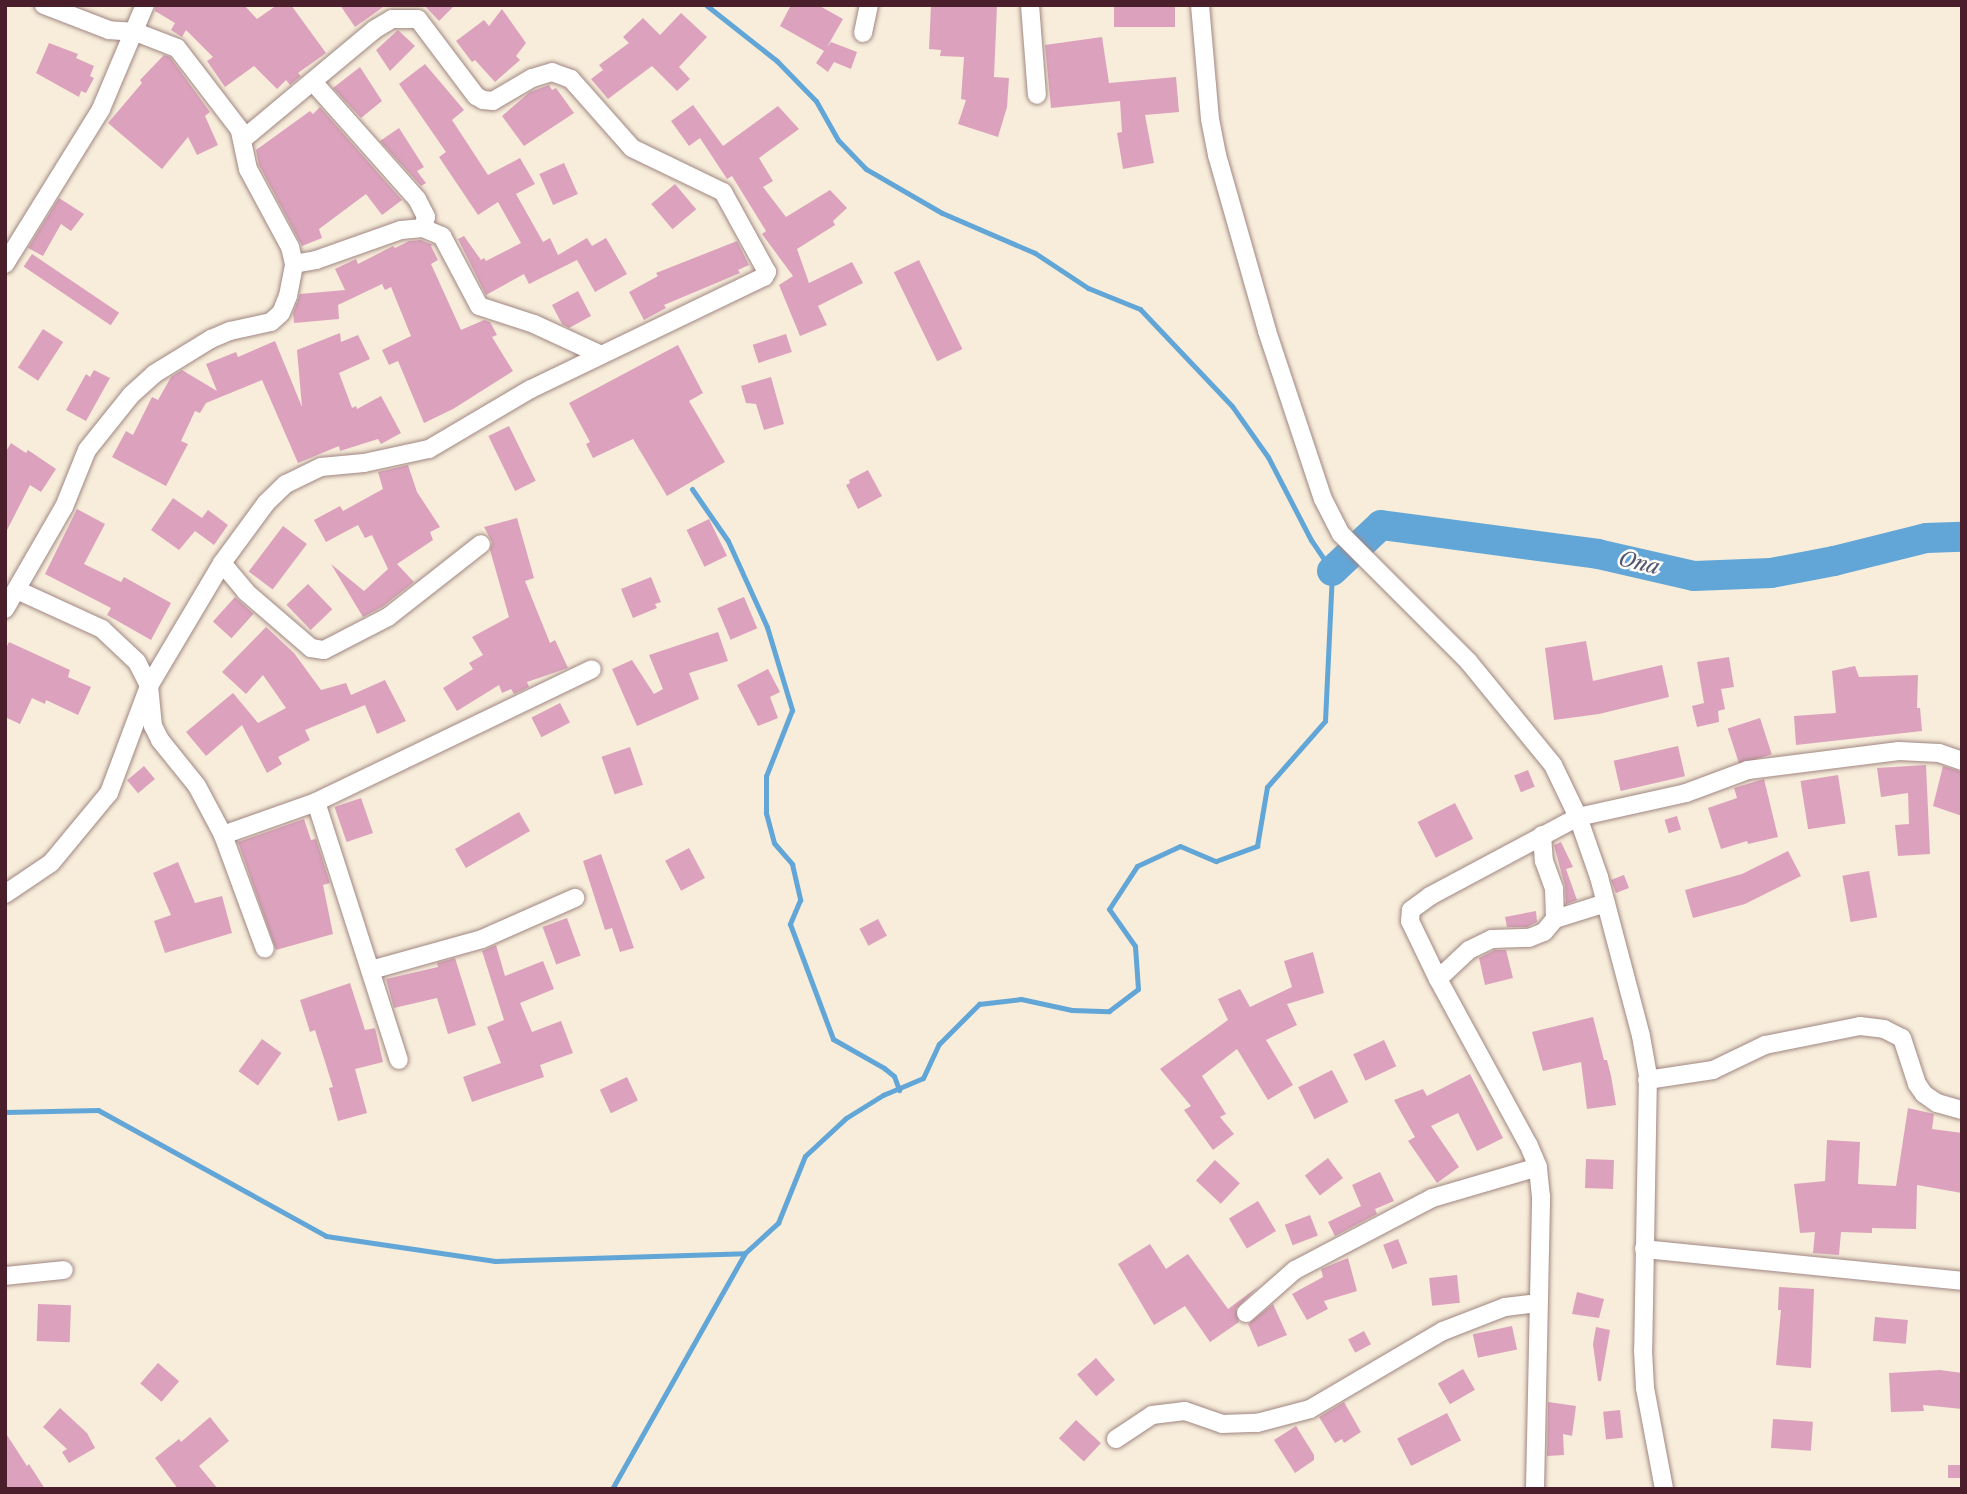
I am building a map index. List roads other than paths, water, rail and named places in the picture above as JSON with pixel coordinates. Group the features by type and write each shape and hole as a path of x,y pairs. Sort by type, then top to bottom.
{"street":[{"path":"5,609 64,507 88,450 131,395 154,374 211,339 230,331 271,322 281,313 288,296 294,264 290,247 248,169 243,139 230,115 177,48 136,32 109,30 44,5"},
{"path":"5,264 101,110 136,32 145,5"},
{"path":"863,33 869,5"},
{"path":"1030,5 1037,95"},
{"path":"1200,5 1210,119 1217,155 1272,344 1323,499 1341,534 1370,567 1468,661 1553,765 1578,817 1606,903 1641,1036 1647,1080 1645,1388 1664,1489"},
{"path":"5,894 51,863 109,793 149,685 222,563 266,503 300,475 321,467 364,463 429,449 531,389 764,277 767,272 723,192 632,148 571,79 559,73 532,78 494,101 476,96 418,19 392,19 374,30 314,83 243,139"},
{"path":"314,83 416,199 426,217 424,228"},
{"path":"294,264 316,260 401,230 424,228 442,236 479,306 534,324 601,355"},
{"path":"222,563 234,581 311,648 324,650 388,617 463,561 481,544"},
{"path":"17,590 102,629 137,662 149,685 153,726 160,740 197,786 223,835 265,949"},
{"path":"223,835 316,802 592,669"},
{"path":"1535,1489 1541,1198 1538,1167 1438,979 1410,921 1411,911 1430,895 1578,817 1686,793 1769,765 1899,751 1939,753 1962,761"},
{"path":"316,802 399,1060"},
{"path":"1542,835 1545,861 1554,889 1555,919"},
{"path":"370,970 482,939 575,898"},
{"path":"1438,979 1469,950 1492,939 1519,940 1536,936 1555,919 1606,903"},
{"path":"1647,1080 1713,1070 1765,1045 1860,1026 1884,1029 1902,1038 1917,1084 1924,1094 1937,1103 1962,1110"},
{"path":"1245,1313 1295,1270 1432,1198 1538,1167"},
{"path":"1644,1249 1962,1281"},
{"path":"5,1276 64,1270"},
{"path":"1116,1439 1152,1415 1185,1411 1222,1424 1257,1423 1310,1409 1443,1331 1505,1307 1537,1303"}],"waterway":[{"path":"612,1489 745,1253 778,1223 805,1156 846,1118 883,1095 923,1078 939,1044 979,1004 1021,999 1072,1010 1109,1011 1138,989 1135,946 1109,909 1137,866 1180,846 1216,861 1257,846 1267,787 1325,721 1332,571 1311,540 1268,457 1232,406 1140,309 1088,288 1035,253 942,213 866,169 838,140 816,101 777,61 706,5"},
{"path":"692,489 728,541 767,627 792,710 766,776 766,813 774,843 792,864 800,900 790,924 833,1039 884,1068 894,1076 899,1090"},
{"name":"Ona","path":"1332,571 1381,525 1598,554 1694,576 1771,573 1834,561 1926,538 1962,537"},
{"path":"5,1112 98,1110 326,1236 495,1261 745,1253"}]}
